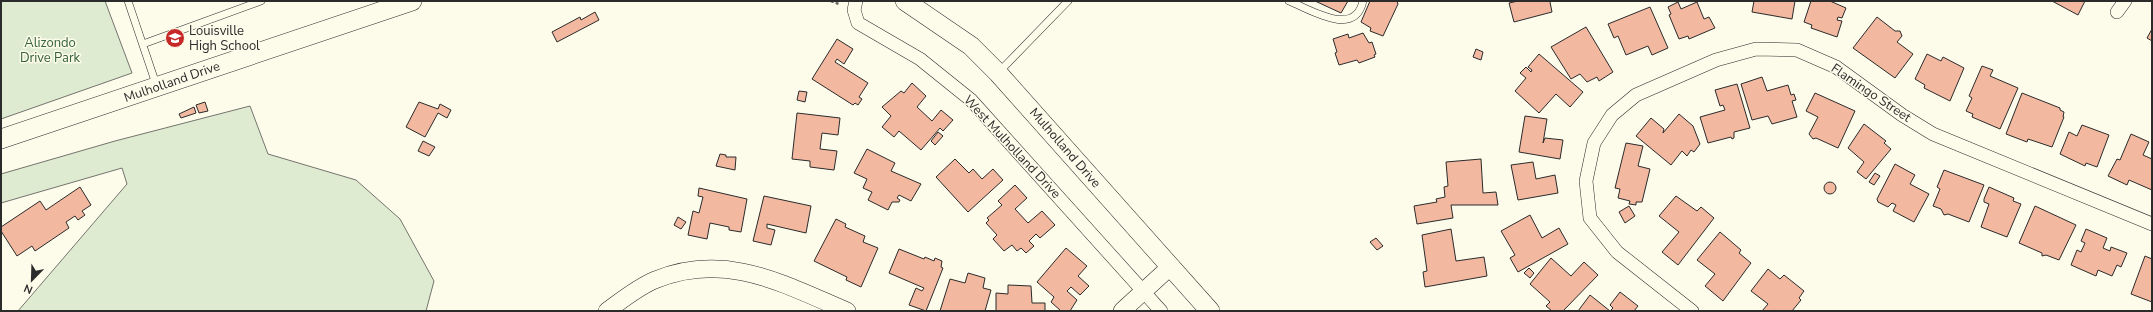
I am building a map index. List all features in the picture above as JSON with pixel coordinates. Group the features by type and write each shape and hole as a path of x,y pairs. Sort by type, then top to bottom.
{"main road":[{"name":"Mulholland Drive","path":"1,140 412,1"},
{"name":"Mulholland Drive","path":"905,1 971,46 998,73 1210,311"}],"street":[{"name":"West Mulholland Drive","path":"856,1 854,10 858,23 920,59 971,100 1161,311"},
{"path":"2117,12 2125,1"},
{"name":"Flamingo Street","path":"1692,311 1617,252 1590,218 1586,180 1594,143 1612,115 1636,95 1716,60 1756,49 1797,50 1836,67 1902,115 1933,134 2152,224"},
{"path":"1122,311 1170,267"},
{"path":"607,311 632,292 656,280 692,270 728,268 768,278 847,311"}],"lane":[{"path":"128,1 157,87"},
{"path":"143,44 261,1"},
{"path":"998,73 1068,1"},
{"path":"1289,1 1338,21 1352,19 1361,10 1363,1"}],"path":[{"path":"831,1 840,4"}],"green space":[{"name":"Alizondo Drive Park","path":"1,1 105,1 132,73 1,119"},
{"path":"250,106 268,154 356,180 400,219 434,281 426,311 18,311 127,184 122,168 1,203 1,174 115,141"}],"building":[{"path":"1315,1 1348,1 1341,13"},
{"path":"1370,1 1397,1 1398,4 1383,36 1370,31 1371,28 1361,22"},
{"path":"1518,1 1551,1 1552,12 1514,22 1509,3"},
{"path":"1754,1 1795,1 1792,19 1752,12"},
{"path":"1811,1 1830,1 1846,8 1842,18 1838,17 1837,20 1842,21 1837,37 1811,28 1812,25 1804,22"},
{"path":"2052,1 2085,1 2078,15"},
{"path":"1678,2 1681,9 1697,2 1704,19 1709,17 1715,28 1689,39 1688,36 1679,39 1669,15 1671,14 1668,7"},
{"path":"1650,7 1668,48 1652,55 1648,46 1626,55 1618,36 1614,38 1608,24"},
{"path":"595,12 599,20 557,42 552,32 580,17 581,20"},
{"path":"1877,17 1895,31 1900,31 1902,36 1897,42 1913,54 1895,78 1853,48"},
{"path":"1586,27 1613,72 1599,81 1597,77 1587,82 1580,74 1571,79 1551,47"},
{"path":"2152,29 2152,41 2147,38"},
{"path":"1363,33 1369,43 1372,42 1376,54 1374,55 1375,57 1359,63 1357,60 1339,65 1333,39 1348,34 1349,38"},
{"path":"837,39 853,49 844,64 837,59 835,62 868,83 859,97 862,99 858,105 855,103 853,105 812,79"},
{"path":"1476,49 1483,52 1481,60 1473,57"},
{"path":"1539,54 1583,92 1570,107 1556,94 1539,113 1515,91 1526,78 1520,73 1526,67 1531,72 1532,70 1528,67"},
{"path":"1927,54 1941,61 1943,57 1964,68 1950,101 1924,88 1925,85 1915,79"},
{"path":"1982,66 1993,70 1990,76 2018,88 2000,129 1972,117 1973,114 1966,111 1972,98 1969,96"},
{"path":"1762,77 1767,91 1788,85 1791,95 1794,94 1796,100 1792,101 1797,117 1772,124 1768,116 1752,120 1741,84"},
{"path":"912,83 926,96 917,107 932,121 941,110 953,120 943,131 940,128 921,150 899,131 894,137 882,127 891,116 882,107 901,91 904,93"},
{"path":"1737,84 1750,128 1734,132 1734,138 1732,139 1731,137 1708,143 1700,117 1725,110 1723,105 1720,106 1715,90"},
{"path":"799,91 807,92 805,102 797,100"},
{"path":"1815,93 1855,111 1838,148 1816,138 1813,139 1809,134 1818,117 1806,111"},
{"path":"2022,93 2060,108 2060,110 2064,112 2064,117 2052,147 2028,139 2027,142 2006,134"},
{"path":"205,102 208,111 199,113 196,105"},
{"path":"419,102 438,109 440,104 451,110 447,118 438,113 425,137 406,127"},
{"path":"194,107 196,113 181,118 179,114"},
{"path":"797,113 840,118 838,135 822,133 820,149 837,151 834,170 810,167 810,161 792,159"},
{"path":"1679,114 1693,126 1700,144 1694,152 1691,150 1687,156 1682,151 1671,165 1636,136 1651,118 1664,129 1663,133"},
{"path":"1525,116 1547,119 1543,143 1545,138 1563,140 1560,159 1519,152"},
{"path":"1864,124 1886,141 1884,143 1891,149 1866,179 1857,172 1864,162 1848,148"},
{"path":"2082,125 2109,135 2097,167 2086,163 2085,166 2060,154 2069,132 2077,136"},
{"path":"938,132 943,136 935,145 931,141"},
{"path":"2131,134 2149,142 2143,155 2152,159 2152,190 2129,180 2127,185 2108,176 2117,159 2120,160"},
{"path":"423,141 435,147 429,156 418,151"},
{"path":"1626,143 1643,146 1638,166 1650,169 1642,202 1636,202 1636,205 1629,204 1630,201 1618,198 1620,189 1615,188"},
{"path":"867,149 895,163 891,171 921,184 911,201 899,195 897,198 900,200 899,202 892,202 888,210 868,200 872,192 863,188 867,179 854,173"},
{"path":"720,154 726,155 726,157 736,157 735,170 716,166"},
{"path":"955,159 969,173 973,169 982,179 993,169 1003,180 968,212 936,177"},
{"path":"1481,159 1483,193 1496,192 1498,205 1451,205 1453,218 1417,224 1414,206 1437,202 1436,199 1445,197 1444,187 1448,186 1446,162"},
{"path":"1533,162 1536,179 1555,175 1558,193 1518,200 1511,165"},
{"path":"1895,164 1915,175 1910,184 1929,194 1914,222 1893,211 1896,205 1892,203 1888,207 1878,202 1877,199"},
{"path":"1944,170 1984,185 1969,222 1948,214 1944,215 1941,209 1933,206 1940,189 1937,187"},
{"path":"1875,173 1880,176 1874,185 1869,182"},
{"path":"1828,182 1832,182 1836,188 1832,194 1828,194 1824,190 1824,186"},
{"path":"1015,185 1027,198 1015,209 1028,223 1042,211 1055,225 1040,238 1036,234 1029,241 1034,246 1026,253 1021,248 1017,251 1012,245 1004,251 993,239 997,235 986,223 989,220 987,218 1002,205 998,201"},
{"path":"80,187 91,205 82,211 85,215 78,220 75,216 66,222 69,228 35,251 32,246 17,256 1,231 1,227 40,201 46,210"},
{"path":"1989,187 2014,198 2013,201 2021,204 2007,237 1981,227 1989,204 1984,202 1984,199"},
{"path":"699,188 747,199 741,232 729,230 729,227 710,223 707,239 688,235 693,211 699,213 703,197 698,196"},
{"path":"764,196 811,206 806,233 767,224 767,228 775,230 771,245 753,241"},
{"path":"1676,196 1697,211 1701,207 1714,218 1678,265 1662,252 1679,232 1659,216"},
{"path":"1629,206 1635,216 1625,223 1619,212"},
{"path":"2035,206 2076,225 2059,260 2046,255 2042,256 2042,253 2019,243"},
{"path":"1530,215 1542,238 1559,228 1568,244 1518,272 1510,258 1515,255 1501,231"},
{"path":"678,217 686,222 681,229 674,225"},
{"path":"836,219 846,224 845,227 865,236 863,242 878,248 861,287 846,280 847,277 814,261"},
{"path":"1451,229 1456,261 1484,257 1487,276 1425,287 1423,272 1427,271 1422,235"},
{"path":"2086,229 2107,238 2103,248 2110,251 2111,247 2127,253 2121,267 2117,265 2112,276 2098,270 2096,276 2071,265 2077,250 2081,252 2085,243 2081,241"},
{"path":"1720,232 1741,250 1739,253 1751,263 1723,301 1705,286 1715,274 1697,260"},
{"path":"1376,238 1383,246 1377,250 1370,242"},
{"path":"1066,248 1087,266 1078,276 1089,286 1080,295 1071,287 1067,291 1077,300 1070,311 1061,311 1051,302 1054,297 1037,282"},
{"path":"899,249 924,259 925,257 934,261 935,258 942,261 941,267 943,268 926,311 909,305 916,288 922,291 924,288 889,273"},
{"path":"2145,256 2152,259 2152,302 2131,294"},
{"path":"1551,258 1571,276 1584,262 1598,275 1563,311 1552,311 1546,306 1550,302 1530,284"},
{"path":"1529,268 1534,273 1530,278 1524,273"},
{"path":"1768,269 1780,279 1784,275 1804,291 1799,298 1801,300 1792,311 1762,311 1768,304 1751,291"},
{"path":"968,273 985,278 983,288 991,290 985,311 940,311 950,279 965,283"},
{"path":"1008,285 1031,286 1032,303 1045,303 1045,311 996,311 996,293 1008,294"},
{"path":"1620,292 1638,306 1634,311 1610,311 1613,308 1610,305"},
{"path":"1590,295 1610,311 1578,311"}],"place":[{"name":"Louisville High School","path":"175,38"}]}
